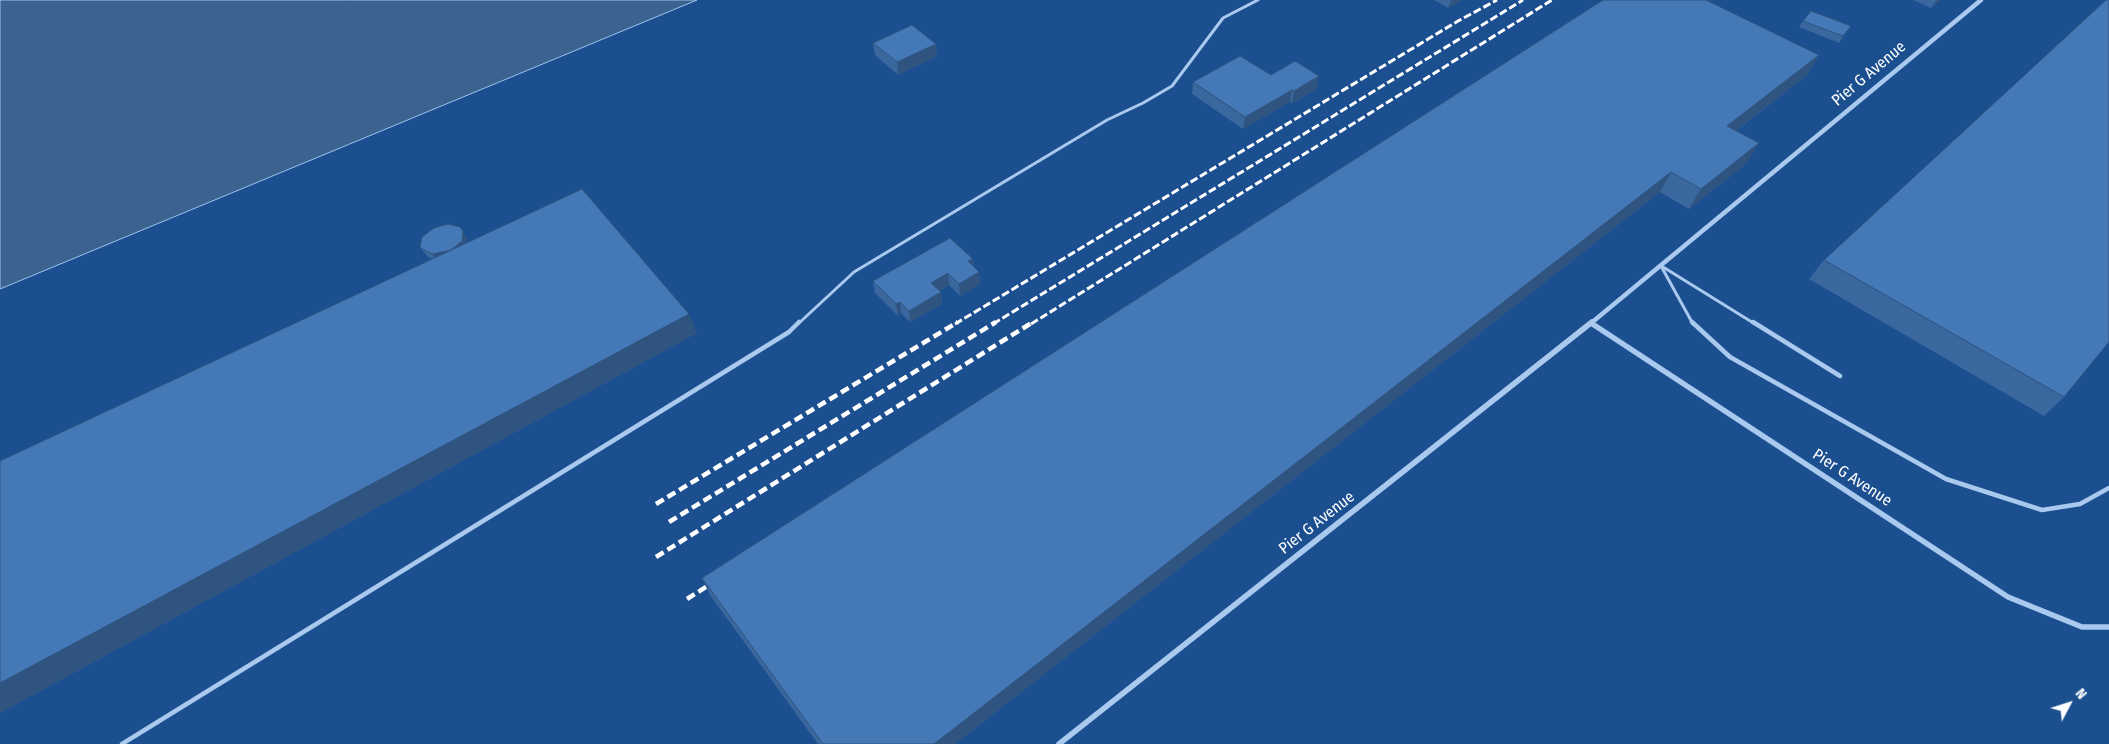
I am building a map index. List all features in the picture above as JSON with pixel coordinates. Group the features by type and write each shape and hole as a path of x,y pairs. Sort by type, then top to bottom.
{"street":[{"name":"Pier G Avenue","path":"1059,744 1591,323 1981,0"},
{"name":"Pier G Avenue","path":"1591,323 2008,597 2082,628 2109,627"}],"lane":[{"path":"122,744 789,332 854,272 1107,120 1143,103 1172,86 1223,18 1258,0"},
{"path":"1661,266 1840,376"},
{"path":"1661,266 1694,326 1730,357 1946,479 2042,510 2080,504 2109,488"}],"water":[{"path":"0,0 697,0 0,289"}],"building":[{"path":"1603,0 1706,0 1819,55 1727,126 1759,143 1701,189 1671,172 934,744 823,744 702,578"},
{"path":"2106,0 2109,0 2109,342 2064,397 1824,260"},
{"path":"1811,11 1851,26 1843,36 1803,21"},
{"path":"912,25 936,44 897,62 873,43"},
{"path":"1240,56 1271,75 1295,61 1319,76 1245,117 1193,82"},
{"path":"582,189 689,314 0,683 0,461"},
{"path":"448,224 460,227 463,231 462,241 451,250 433,254 420,247 422,237 434,228"},
{"path":"950,238 973,259 968,261 979,272 959,284 948,273 931,283 941,292 909,311 900,302 896,304 873,281"}],"railway":[{"path":"955,324 1458,21 1497,0"},
{"path":"993,324 1523,0"},
{"path":"1031,324 1552,0"},
{"path":"656,504 958,322"},
{"path":"669,522 996,322"},
{"path":"656,557 1033,322"},
{"path":"687,599 717,580"}]}
